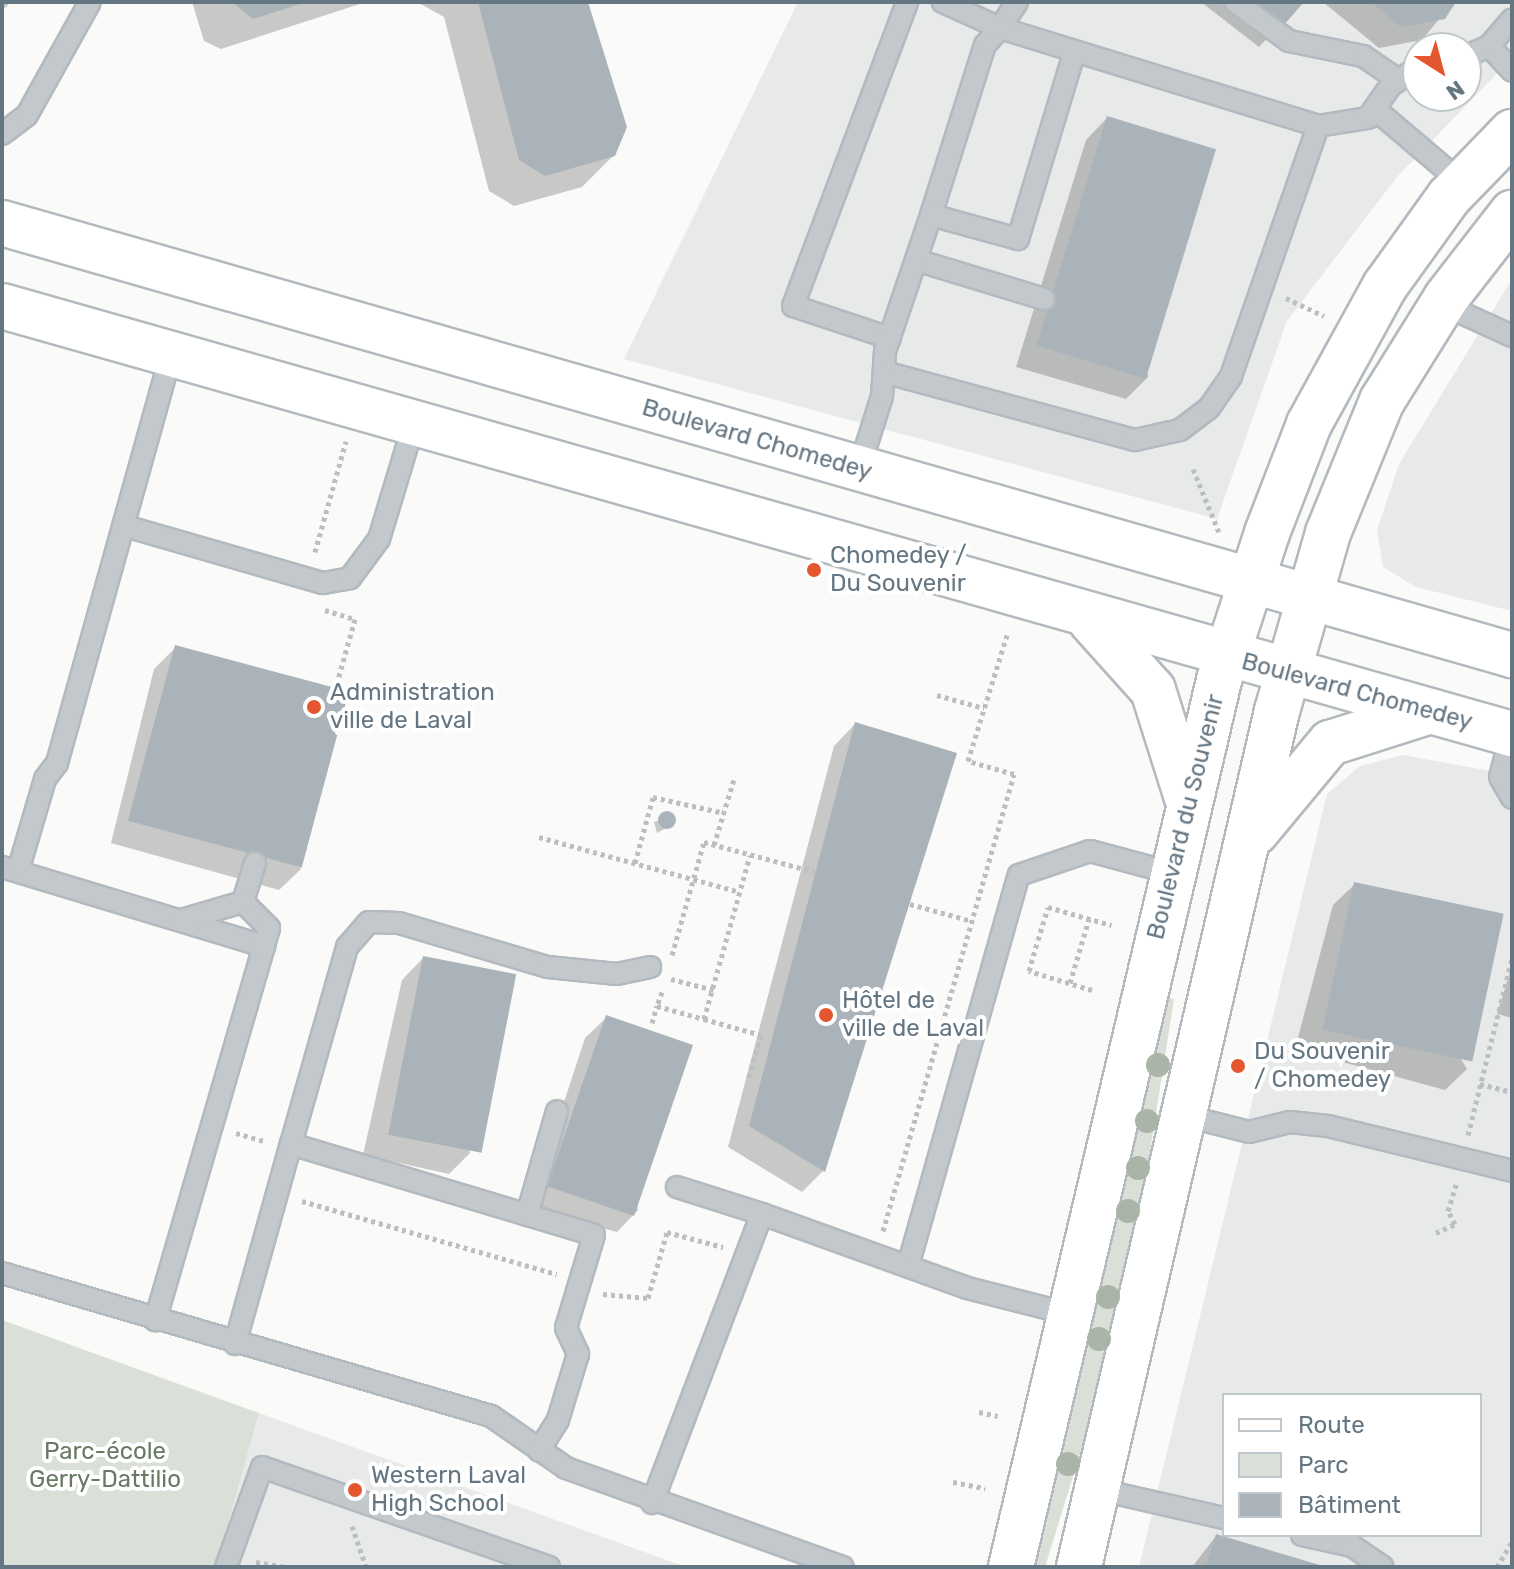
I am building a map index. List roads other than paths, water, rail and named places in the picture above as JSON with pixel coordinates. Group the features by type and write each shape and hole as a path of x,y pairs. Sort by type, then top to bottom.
{"street":[{"name":"Boulevard du Souvenir","path":"1011,1567 1066,1313 1172,873 1227,656 1251,583 1331,382 1399,263 1462,183 1512,132"},
{"name":"Boulevard Chomedey","path":"2,223 1309,600 1512,655"},
{"path":"1079,1567 1182,1115 1288,672 1309,600 1367,432 1442,304 1507,230"},
{"name":"Boulevard Chomedey","path":"2,306 1227,656 1512,734"},
{"path":"1087,616 1153,690 1189,804"},
{"path":"1246,847 1330,743 1429,712"}],"lane":[{"path":"2,134 27,115 90,2"},
{"path":"890,338 793,306 907,2"},
{"path":"943,2 1000,28 1074,53 1318,126 1353,125 1376,110 1402,76"},
{"path":"859,469 890,338 985,45 1017,2"},
{"path":"1235,2 1289,41 1363,56 1397,79"},
{"path":"1482,49 1489,46 1512,20"},
{"path":"1489,46 1512,71"},
{"path":"931,215 1018,239 1074,53"},
{"path":"1376,110 1462,183"},
{"path":"884,372 1135,440 1180,430 1209,408 1231,376 1318,126"},
{"path":"916,260 1044,299"},
{"path":"1442,304 1512,336"},
{"path":"171,354 57,763 45,779 10,869 264,946"},
{"path":"125,526 338,582 374,551 414,423"},
{"path":"1512,734 1500,777 1512,798"},
{"path":"908,1266 1019,875 1090,851 1172,873"},
{"path":"243,902 255,863"},
{"path":"180,920 243,902"},
{"path":"155,1320 269,928 243,902"},
{"path":"235,1344 347,947 369,922 399,923 548,967 617,974 658,972"},
{"path":"527,1215 557,1111"},
{"path":"1182,1115 1249,1132 1290,1122 1328,1126 1512,1171"},
{"path":"291,1144 594,1235 566,1328 578,1354 558,1420 539,1450"},
{"path":"677,1187 908,1266 1066,1313"},
{"path":"652,1503 762,1214"},
{"path":"2,1273 235,1344 491,1416 539,1450 652,1503 843,1567"},
{"path":"226,1567 262,1467 549,1567"},
{"path":"1096,1489 1222,1518"},
{"path":"1311,1537 1352,1546 1383,1567"}],"place":[{"name":"Chomedey / Du Souvenir","path":"814,570"},
{"name":"Administration ville de Laval","path":"314,707"},
{"name":"Hôtel de ville de Laval","path":"826,1015"},
{"name":"Du Souvenir / Chomedey","path":"1238,1066"},
{"name":"Western Laval High School","path":"355,1490"}],"park label":[{"name":"Parc-école Gerry-Dattilio","path":"105,1466"}]}
